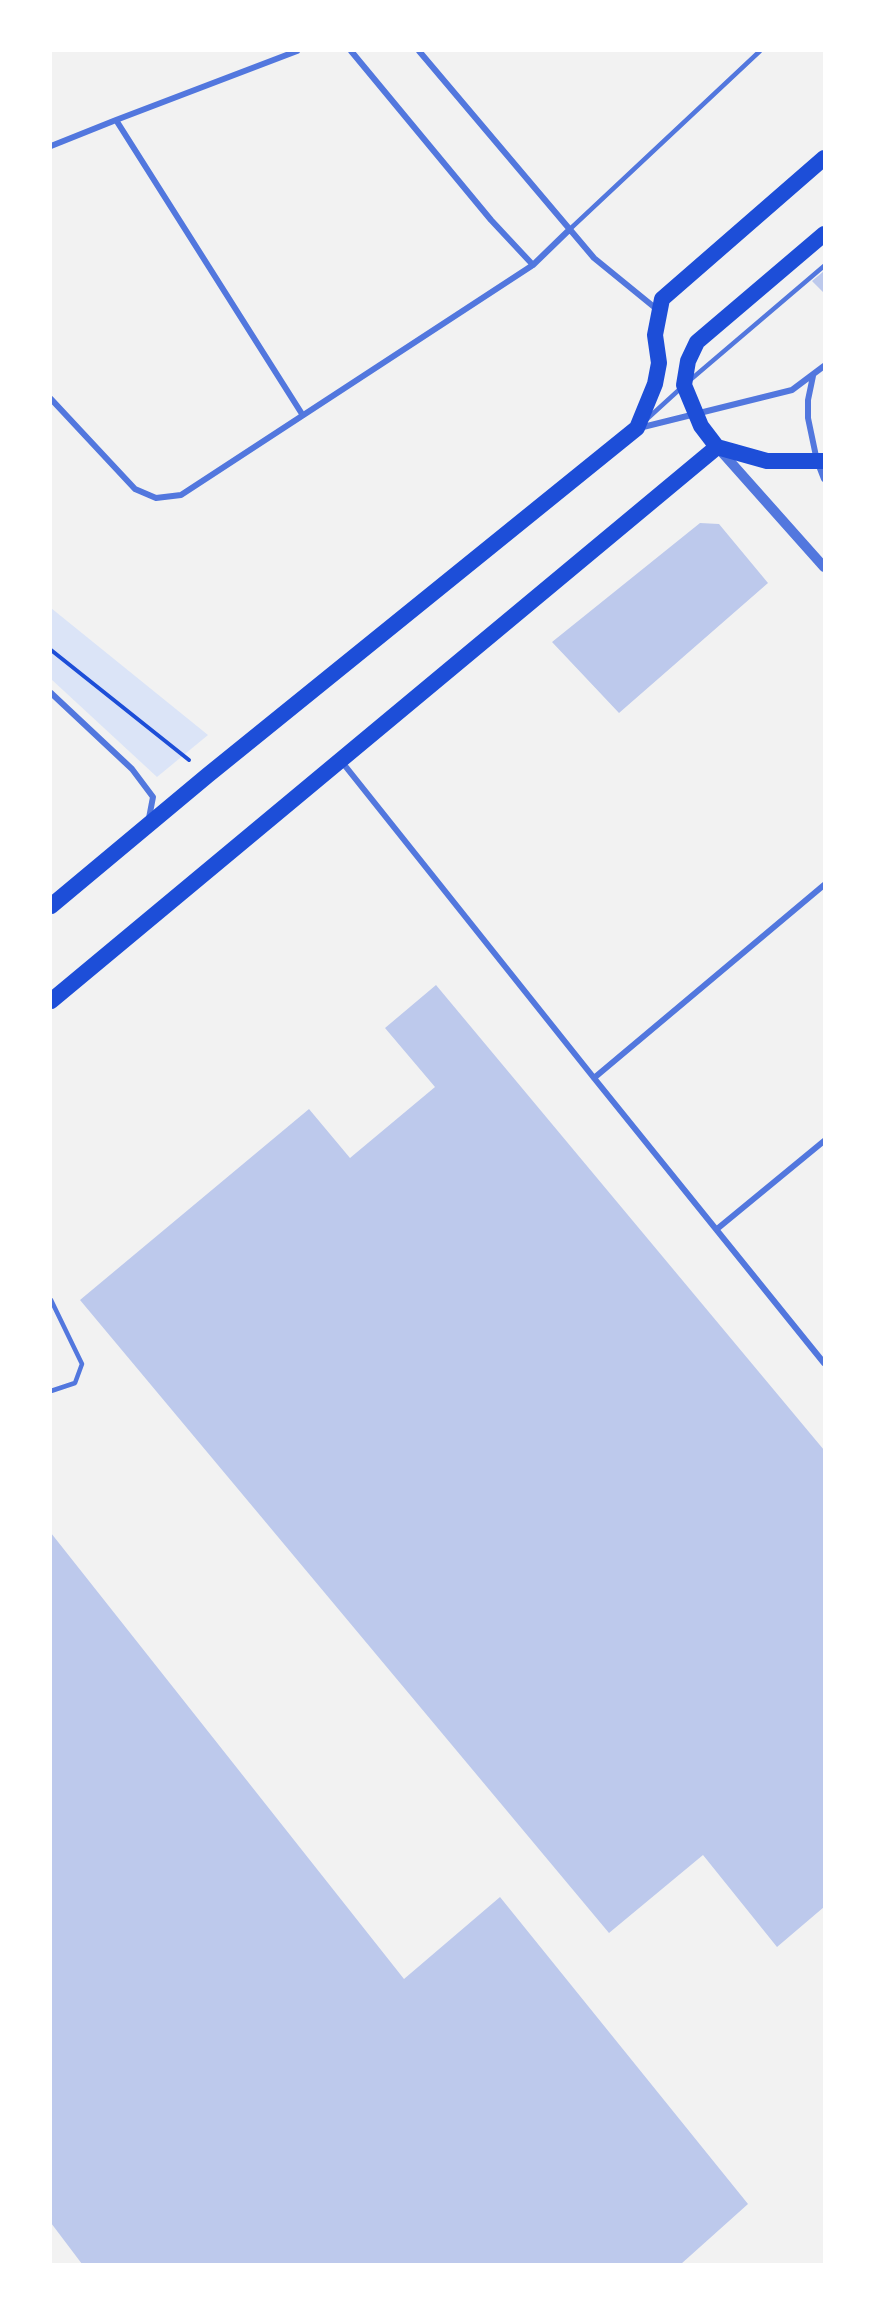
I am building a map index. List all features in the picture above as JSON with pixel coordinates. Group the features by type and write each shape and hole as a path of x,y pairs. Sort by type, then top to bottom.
{"highway":[{"path":"51,906 208,775 637,428 655,384 659,363 655,335 662,299 824,158"},
{"path":"820,461 767,461 717,447 701,426 684,385 688,361 697,342 824,234"},
{"path":"51,1002 717,447"}],"street":[{"path":"51,146 297,51"},
{"path":"351,51 491,220 533,265"},
{"path":"418,51 594,258 659,311"},
{"path":"116,120 302,414"},
{"path":"51,399 135,489 156,498 181,495 533,265 569,231"},
{"path":"637,428 792,390 824,366"},
{"path":"814,375 808,400 808,418 824,479"},
{"path":"717,447 824,567"},
{"path":"51,693 132,769 153,797 152,810 145,827"},
{"path":"341,761 824,1363"},
{"path":"594,1078 824,885"},
{"path":"717,1229 824,1141"}],"lane":[{"path":"569,231 760,51"},
{"path":"637,428 824,266"},
{"path":"51,1300 55,1304 82,1364 75,1383 51,1391"}],"path":[{"path":"51,650 208,775"}],"shaded area":[{"path":"51,608 208,735 157,777 51,679"}],"building":[{"path":"824,271 824,293 812,281"},
{"path":"700,523 719,524 768,583 619,713 552,642"},
{"path":"436,985 824,1450 824,1907 777,1947 703,1855 609,1933 80,1300 309,1109 350,1158 435,1087 385,1028"},
{"path":"51,1533 404,1979 500,1897 748,2204 681,2264 82,2264 51,2223"}]}
